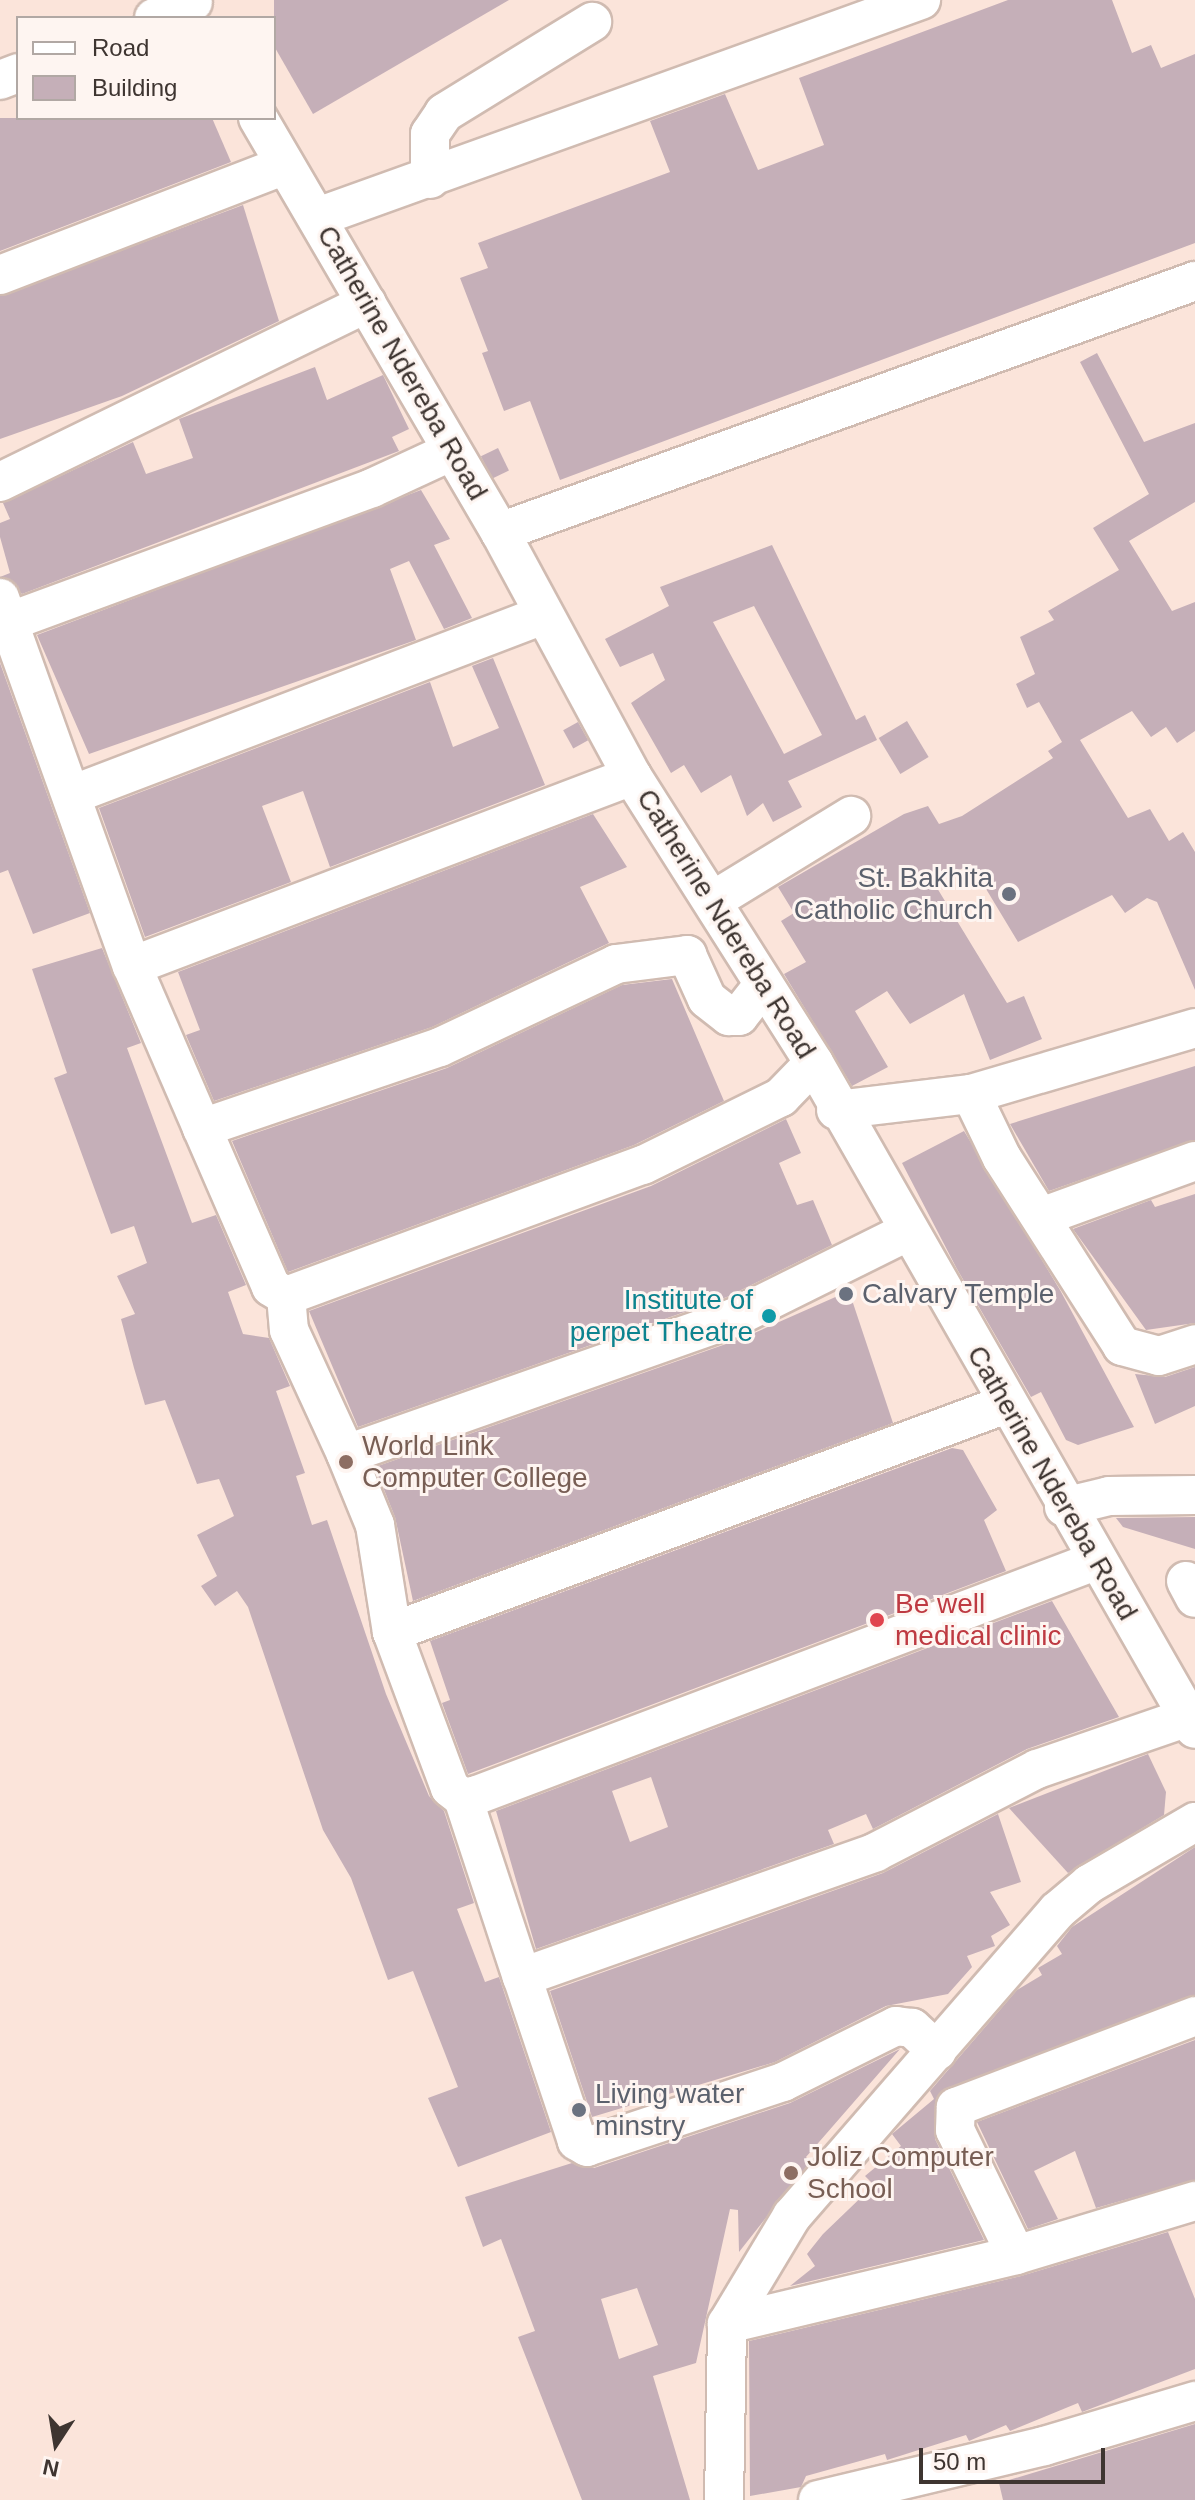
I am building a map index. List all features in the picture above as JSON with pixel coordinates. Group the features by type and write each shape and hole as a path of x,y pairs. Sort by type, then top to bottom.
{"street":[{"path":"318,217 921,0"},
{"path":"162,16 196,7"},
{"path":"430,179 426,153 444,113 592,22"},
{"name":"Catherine Ndereba Road","path":"259,120 318,217 450,452 500,532 632,776 714,900 763,985 814,1063 836,1110 909,1231 1095,1561 1192,1723"},
{"path":"0,275 285,165"},
{"path":"500,532 1195,281"},
{"path":"0,482 367,303"},
{"path":"286,1296 271,1287 132,966 74,794 4,610 357,493 450,452"},
{"path":"74,794 543,615"},
{"path":"132,966 632,776"},
{"path":"714,900 851,816"},
{"path":"202,1128 440,1047 616,964 687,955 707,999 729,1016 739,1016 763,985"},
{"path":"836,1110 971,1094 1195,1028"},
{"path":"286,1296 643,1165 781,1097 814,1063"},
{"path":"971,1094 1002,1158 1044,1216 1122,1346 1159,1356 1195,1344"},
{"path":"1044,1216 1195,1161"},
{"path":"346,1454 736,1317 909,1231"},
{"path":"286,1296 289,1330 375,1525 392,1632 441,1769 463,1798 577,2141 587,2147 783,2082 896,2026 912,2028 937,2051"},
{"path":"392,1632 1006,1404"},
{"path":"1064,1507 1109,1496 1195,1495"},
{"path":"463,1798 1095,1561"},
{"path":"522,1977 876,1852 1037,1769 1192,1723"},
{"path":"724,2500 727,2324 792,2216 1057,1911 1089,1884 1195,1822"},
{"path":"1016,2255 955,2130 956,2107 1195,2016"},
{"path":"727,2324 1016,2255 1195,2201"},
{"path":"818,2500 1044,2446 1195,2401"}],"building":[{"path":"274,0 509,0 313,114 276,49"},
{"path":"1008,0 1112,0 1132,53 1151,45 1161,68 1195,54 1195,243 560,480 530,401 504,411 482,353 488,351 460,278 488,268 478,243 670,172 650,121 725,94 758,170 824,145 799,78"},
{"path":"0,118 213,120 231,162 0,251"},
{"path":"243,205 279,321 122,396 0,439 0,296"},
{"path":"1097,353 1144,442 1195,423 1195,502 1129,541 1172,611 1195,602 1195,731 1177,743 1166,727 1151,737 1132,711 1080,740 1128,818 1150,809 1169,841 1183,832 1195,852 1195,990 1157,902 1147,898 1125,913 1112,895 1018,942 971,864 934,883 1007,1003 1024,996 1042,1039 990,1060 964,994 910,1024 887,991 855,1011 888,1067 852,1086 784,974 806,962 781,921 794,913 778,887 904,814 928,806 939,824 962,816 1053,758 1048,751 1062,742 1039,702 1027,708 1016,684 1035,674 1020,637 1054,620 1048,611 1119,570 1093,528 1149,494 1080,362"},
{"path":"315,367 327,400 383,375 409,429 392,437 399,451 22,594 0,577 10,573 0,537 0,523 10,519 3,503 133,442 146,474 193,458 179,419"},
{"path":"498,448 509,470 492,479 481,456"},
{"path":"421,490 450,539 434,545 472,618 444,629 409,561 390,569 416,640 89,754 37,635"},
{"path":"772,545 856,720 865,715 877,740 788,781 802,807 773,822 763,803 747,816 731,775 701,793 684,765 671,773 631,703 665,680 653,653 620,667 605,639 669,606 660,587","holes":["754,606 822,735 784,754 713,622"]},
{"path":"493,658 545,785 330,867 303,791 262,806 291,882 145,937 99,808 430,682 453,747 499,728 472,666"},
{"path":"0,663 90,913 33,934 8,870 0,873"},
{"path":"907,721 929,757 900,774 879,738"},
{"path":"578,722 588,740 573,749 563,730"},
{"path":"593,814 627,867 580,887 609,943 432,1027 214,1101 186,1035 200,1030 178,972"},
{"path":"102,948 141,1043 127,1048 192,1223 216,1215 246,1285 228,1292 243,1334 269,1338 290,1386 276,1391 305,1473 296,1476 312,1525 327,1520 386,1694 429,1796 444,1811 474,1903 457,1909 485,1982 499,1977 551,2132 458,2167 428,2098 458,2087 413,1971 388,1980 351,1878 323,1830 248,1607 237,1591 215,1606 201,1586 217,1576 197,1535 234,1516 219,1479 197,1484 165,1400 145,1405 134,1368 121,1319 135,1314 117,1276 147,1263 134,1226 111,1234 54,1078 67,1073 32,969"},
{"path":"672,979 724,1101 634,1145 288,1272 232,1141 447,1068 622,985"},
{"path":"1195,1066 1195,1140 1049,1191 1010,1124"},
{"path":"786,1119 801,1153 779,1163 797,1205 813,1200 832,1245 727,1297 358,1427 309,1311 651,1186"},
{"path":"964,1131 1060,1290 1134,1427 1078,1445 1066,1440 1041,1392 1031,1397 957,1269 902,1163"},
{"path":"1195,1194 1195,1323 1146,1330 1073,1229 1151,1200 1155,1207"},
{"path":"849,1291 893,1423 413,1601 395,1517 375,1467 743,1338"},
{"path":"1195,1367 1195,1406 1155,1424 1135,1374 1165,1377"},
{"path":"952,1448 963,1450 997,1510 984,1520 1006,1571 468,1774 442,1703 450,1700 430,1641"},
{"path":"1195,1517 1195,1549 1123,1527 1116,1518"},
{"path":"1052,1601 1119,1717 1027,1749 873,1829 866,1814 828,1830 834,1844 536,1949 496,1811","holes":["651,1777 668,1827 630,1842 612,1791"]},
{"path":"1148,1754 1166,1792 1164,1815 1068,1873 1009,1808"},
{"path":"998,1814 1021,1882 990,1892 1010,1925 991,1936 995,1946 967,1956 972,1967 948,1994 886,2006 775,2062 592,2117 550,1991 883,1873"},
{"path":"1195,1847 1195,1995 938,2095 935,2139 984,2240 790,2286 815,2266 807,2254 823,2234 874,2185 865,2176 901,2146 892,2134 934,2099 930,2091 1017,1990 1042,1975 1038,1968 1062,1954 1057,1946 1072,1927"},
{"path":"1195,2040 1195,2180 1096,2208 1075,2151 1034,2171 1058,2219 1028,2229 977,2122"},
{"path":"900,2049 806,2157 810,2162 739,2252 738,2210 730,2209 696,2363 653,2376 690,2500 582,2500 518,2337 535,2331 501,2239 483,2247 465,2197 572,2163 594,2168 790,2103","holes":["637,2288 658,2345 619,2359 601,2299"]},
{"path":"1168,2232 1195,2299 1195,2369 1082,2412 1078,2403 1010,2431 1006,2425 969,2441 966,2435 887,2460 885,2454 806,2476 801,2487 750,2496 749,2341 1021,2276"},
{"path":"1195,2424 1195,2500 1003,2500 999,2483"}],"place":[{"name":"St. Bakhita Catholic Church","path":"1009,894"},
{"name":"Calvary Temple","path":"846,1294"},
{"name":"Institute of perpet Theatre","path":"769,1316"},
{"name":"World Link Computer College","path":"346,1462"},
{"name":"Be well medical clinic","path":"877,1620"},
{"name":"Living water minstry","path":"579,2110"},
{"name":"Joliz Computer School","path":"791,2173"}]}
